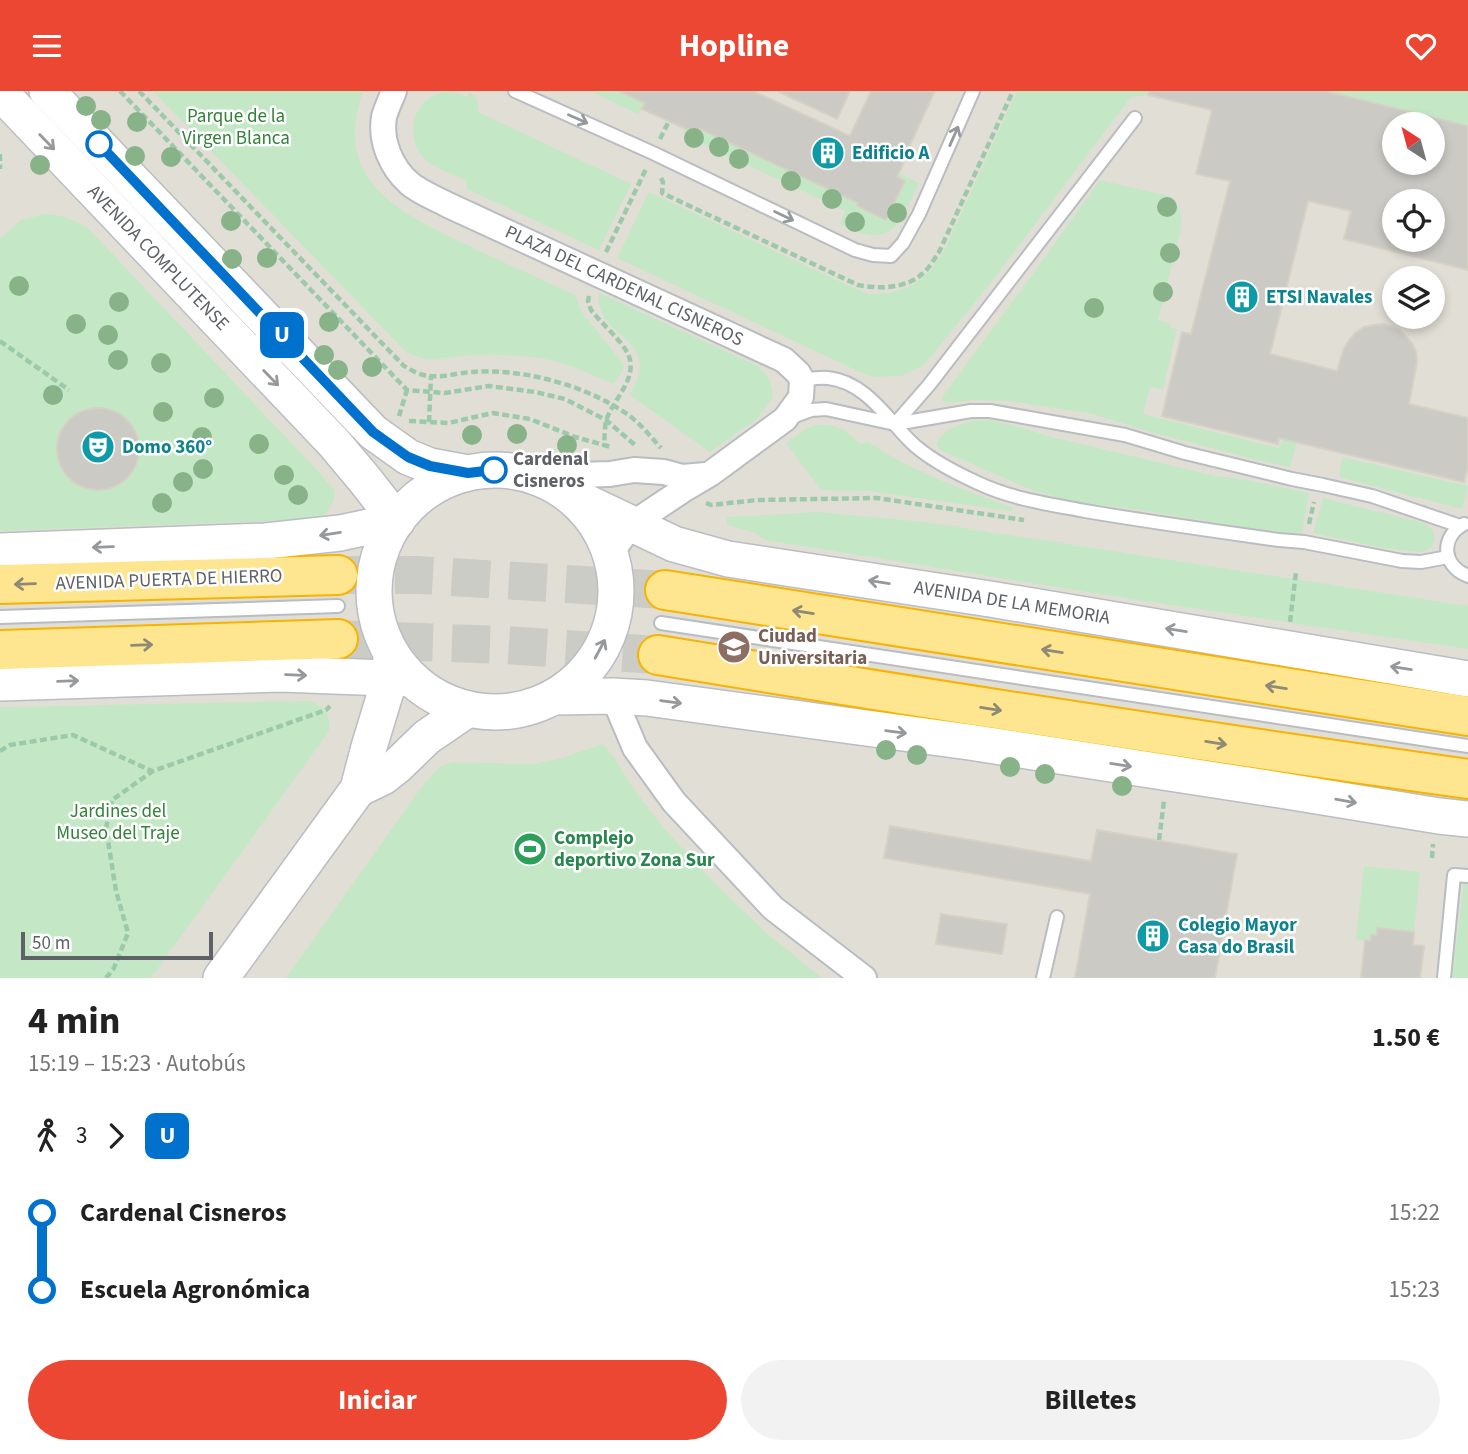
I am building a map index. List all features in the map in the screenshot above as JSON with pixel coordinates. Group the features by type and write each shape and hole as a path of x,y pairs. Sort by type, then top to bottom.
{"highway":[{"name":"AVENIDA PUERTA DE HIERRO","path":"0,584 338,607"},
{"path":"0,650 338,607"},
{"path":"661,623 1468,716"},
{"path":"661,623 1065,720 1468,779"}],"main road":[{"name":"AVENIDA COMPLUTENSE","path":"47,91 373,432 408,457 430,466 468,473"},
{"name":"AVENIDA COMPLUTENSE","path":"0,92 334,443 397,521"},
{"path":"494,470 519,472 544,480 567,493 594,520 614,564 617,595 612,626 599,654 579,678 554,697 526,708 497,712 467,709 445,702 398,670 381,632 376,609 374,586 377,563 385,541 397,521 409,507 436,486 468,473 494,470"},
{"name":"AVENIDA DE LA MEMORIA","path":"567,493 674,544 728,559 990,599 1468,679"},
{"path":"0,551 266,541 340,533 397,521"},
{"path":"0,683 398,670"},
{"path":"221,978 358,789 369,747 398,670"},
{"path":"554,697 613,696 660,700 983,744 1468,819"},
{"path":"358,789 383,777 427,737 467,709"}],"street":[{"name":"PLAZA DEL CARDENAL CISNEROS","path":"394,91 384,118 384,137 387,151 396,169 410,184 447,205 784,360 802,380"},
{"path":"611,553 632,524 710,474 785,419 801,397 802,380"},
{"path":"519,472 610,474 634,470 664,472 682,477 710,474"},
{"path":"613,696 635,748 674,802 773,908 864,978"}],"lane":[{"path":"515,91 653,153 855,250 891,256 903,243 919,214 974,91"},
{"path":"895,424 929,385 1135,118"},
{"path":"802,380 829,378 860,390 911,442 930,456 978,483 1020,499 1402,561 1421,562 1448,557"},
{"path":"785,419 811,410 826,409 895,424 971,411 990,411 1125,435 1250,470 1372,496 1464,524"},
{"path":"1464,524 1450,536 1447,546 1452,565 1458,572 1468,576"},
{"path":"0,617 338,607"},
{"path":"661,623 1468,746"},
{"path":"1444,978 1454,875 1468,876"},
{"path":"1043,978 1057,917"}],"path":[{"path":"120,91 407,390 444,393 489,386 565,399 606,420 635,446"},
{"path":"139,91 404,366 421,375 437,377 472,372 516,373 551,381 614,406 641,425 663,451"},
{"path":"647,166 656,172 663,182 662,193 858,285 899,286 922,274 939,252 1013,91"},
{"path":"660,138 669,121"},
{"path":"0,154 0,169"},
{"path":"603,257 639,184"},
{"path":"590,287 588,301 591,310 627,352 631,370 606,420 604,445"},
{"path":"0,341 69,390"},
{"path":"429,422 431,376"},
{"path":"393,420 399,415 407,390"},
{"path":"399,415 408,421 448,423 492,413 530,419 613,449"},
{"path":"696,500 711,505 758,500 877,498 1027,521"},
{"path":"1309,525 1315,498"},
{"path":"1289,626 1296,572"},
{"path":"106,978 114,968 128,933 116,891 106,828 112,800 153,772 326,710 336,699"},
{"path":"0,751 10,745 73,735 153,772"},
{"path":"1159,840 1165,797"},
{"path":"1432,858 1433,843"}],"shaded area":[{"name":"Ciudad Universitaria","path":"0,91 1468,91 1468,978 0,978"}],"green space":[{"name":"Parque de la Virgen Blanca","path":"153,91 363,91 355,122 356,148 364,171 378,189 396,206 442,233 575,295 582,312 624,365 622,373 613,384 568,365 533,357 476,355 431,359 406,352"},
{"path":"469,91 477,100 478,112 631,184 599,250 467,189 467,181 423,157 417,147 413,126 421,106 429,98 439,94 453,92 467,97"},
{"path":"590,91 619,91 645,103 638,114"},
{"path":"1017,91 1149,91 1148,95 1131,97 993,280 929,359 920,367 901,376 874,377 860,372 617,258 649,192 869,294 890,293 911,286 930,271 944,251"},
{"path":"1325,91 1468,91 1468,126 1446,121 1446,112 1411,112"},
{"path":"685,128 700,129 858,203 857,207 886,220 904,181 897,177 899,173 919,183 905,212 891,230 871,235 857,232 840,224 845,211 682,134"},
{"path":"1100,180 1168,196 1175,202 1180,214 1181,228 1158,320 1177,329 1163,389 1150,387 1143,414 1279,448 1283,439 1297,442 1290,467 1154,433 1093,414 1009,401 973,400 950,403 942,400"},
{"path":"45,214 62,216 86,226 316,469 335,491 334,500 320,519 0,531 0,239 21,220"},
{"path":"599,293 756,365 769,379 773,397 758,418 710,452 630,395 639,375 639,361 626,339 607,321 600,309"},
{"path":"976,420 1016,426 1051,437 1216,476 1309,493 1302,534 1077,502 1034,491 940,450 937,444 944,434"},
{"path":"816,425 831,425 841,429 861,445 867,441 916,469 1013,510 869,491 821,490 786,443"},
{"path":"1342,457 1468,486 1462,509 1339,477"},
{"path":"1323,498 1424,523 1434,533 1432,547 1423,552 1383,548 1313,533"},
{"path":"819,512 925,522 1468,606 1468,649 1138,600 765,540 755,533 727,525 727,517"},
{"name":"Jardines del Museo del Traje","path":"311,701 326,710 329,731 151,978 0,978 0,707"},
{"name":"Complejo deportivo Zona Sur","path":"603,744 662,826 703,871 765,932 822,978 286,978 423,785 439,767 452,762 535,764"},
{"path":"1364,866 1420,872 1414,932 1378,928 1377,935 1371,935 1370,941 1356,939"},
{"path":"1464,882 1468,883 1468,978 1452,978"}],"building":[{"name":"Edificio A","path":"619,91 753,91 850,136 871,91 935,91 902,162 897,177 905,181 886,220 857,206 858,203 700,129 697,134 642,109 645,103"},
{"path":"777,91 850,91 837,119"},
{"name":"ETSI Navales","path":"1149,91 1325,91 1411,112 1382,112 1382,175 1446,175 1446,121 1468,126 1468,270 1396,252 1445,252 1445,189 1382,189 1382,248 1344,239 1351,211 1308,201 1270,354 1337,371 1344,348 1355,333 1364,327 1382,324 1382,329 1400,330 1416,352 1417,362 1409,404 1468,418 1468,467 1464,482 1279,438 1278,444 1162,416 1182,332 1191,334 1230,181 1196,174 1212,110 1148,95"},
{"name":"Domo 360°","path":"90,408 106,408 121,414 133,426 139,449 133,472 121,484 106,490 90,490 75,484 63,472 57,457 57,441 63,426 75,414"},
{"name":"Colegio Mayor Casa do Brasil","path":"890,826 1091,861 1097,830 1237,854 1215,978 1075,978 1090,894 884,858"},
{"path":"941,914 1007,924 1002,954 936,944"},
{"path":"1377,928 1414,932 1413,945 1424,946 1420,978 1361,978 1365,940 1370,941 1371,935 1377,935"}],"tunnel":[{"path":"338,575 418,575 665,590"},
{"path":"338,639 504,645 658,655"}],"bus line":[{"name":"U","path":"99,144 373,432 408,457 430,466 468,473 494,470"}],"place":[{"name":"Edificio A","path":"828,153"},
{"name":"ETSI Navales","path":"1242,297"},
{"name":"Domo 360°","path":"98,447"},
{"name":"Cardenal Cisneros","path":"494,470"},
{"name":"Ciudad Universitaria","path":"734,647"},
{"name":"Complejo deportivo Zona Sur","path":"530,849"},
{"name":"Colegio Mayor Casa do Brasil","path":"1153,936"}]}
